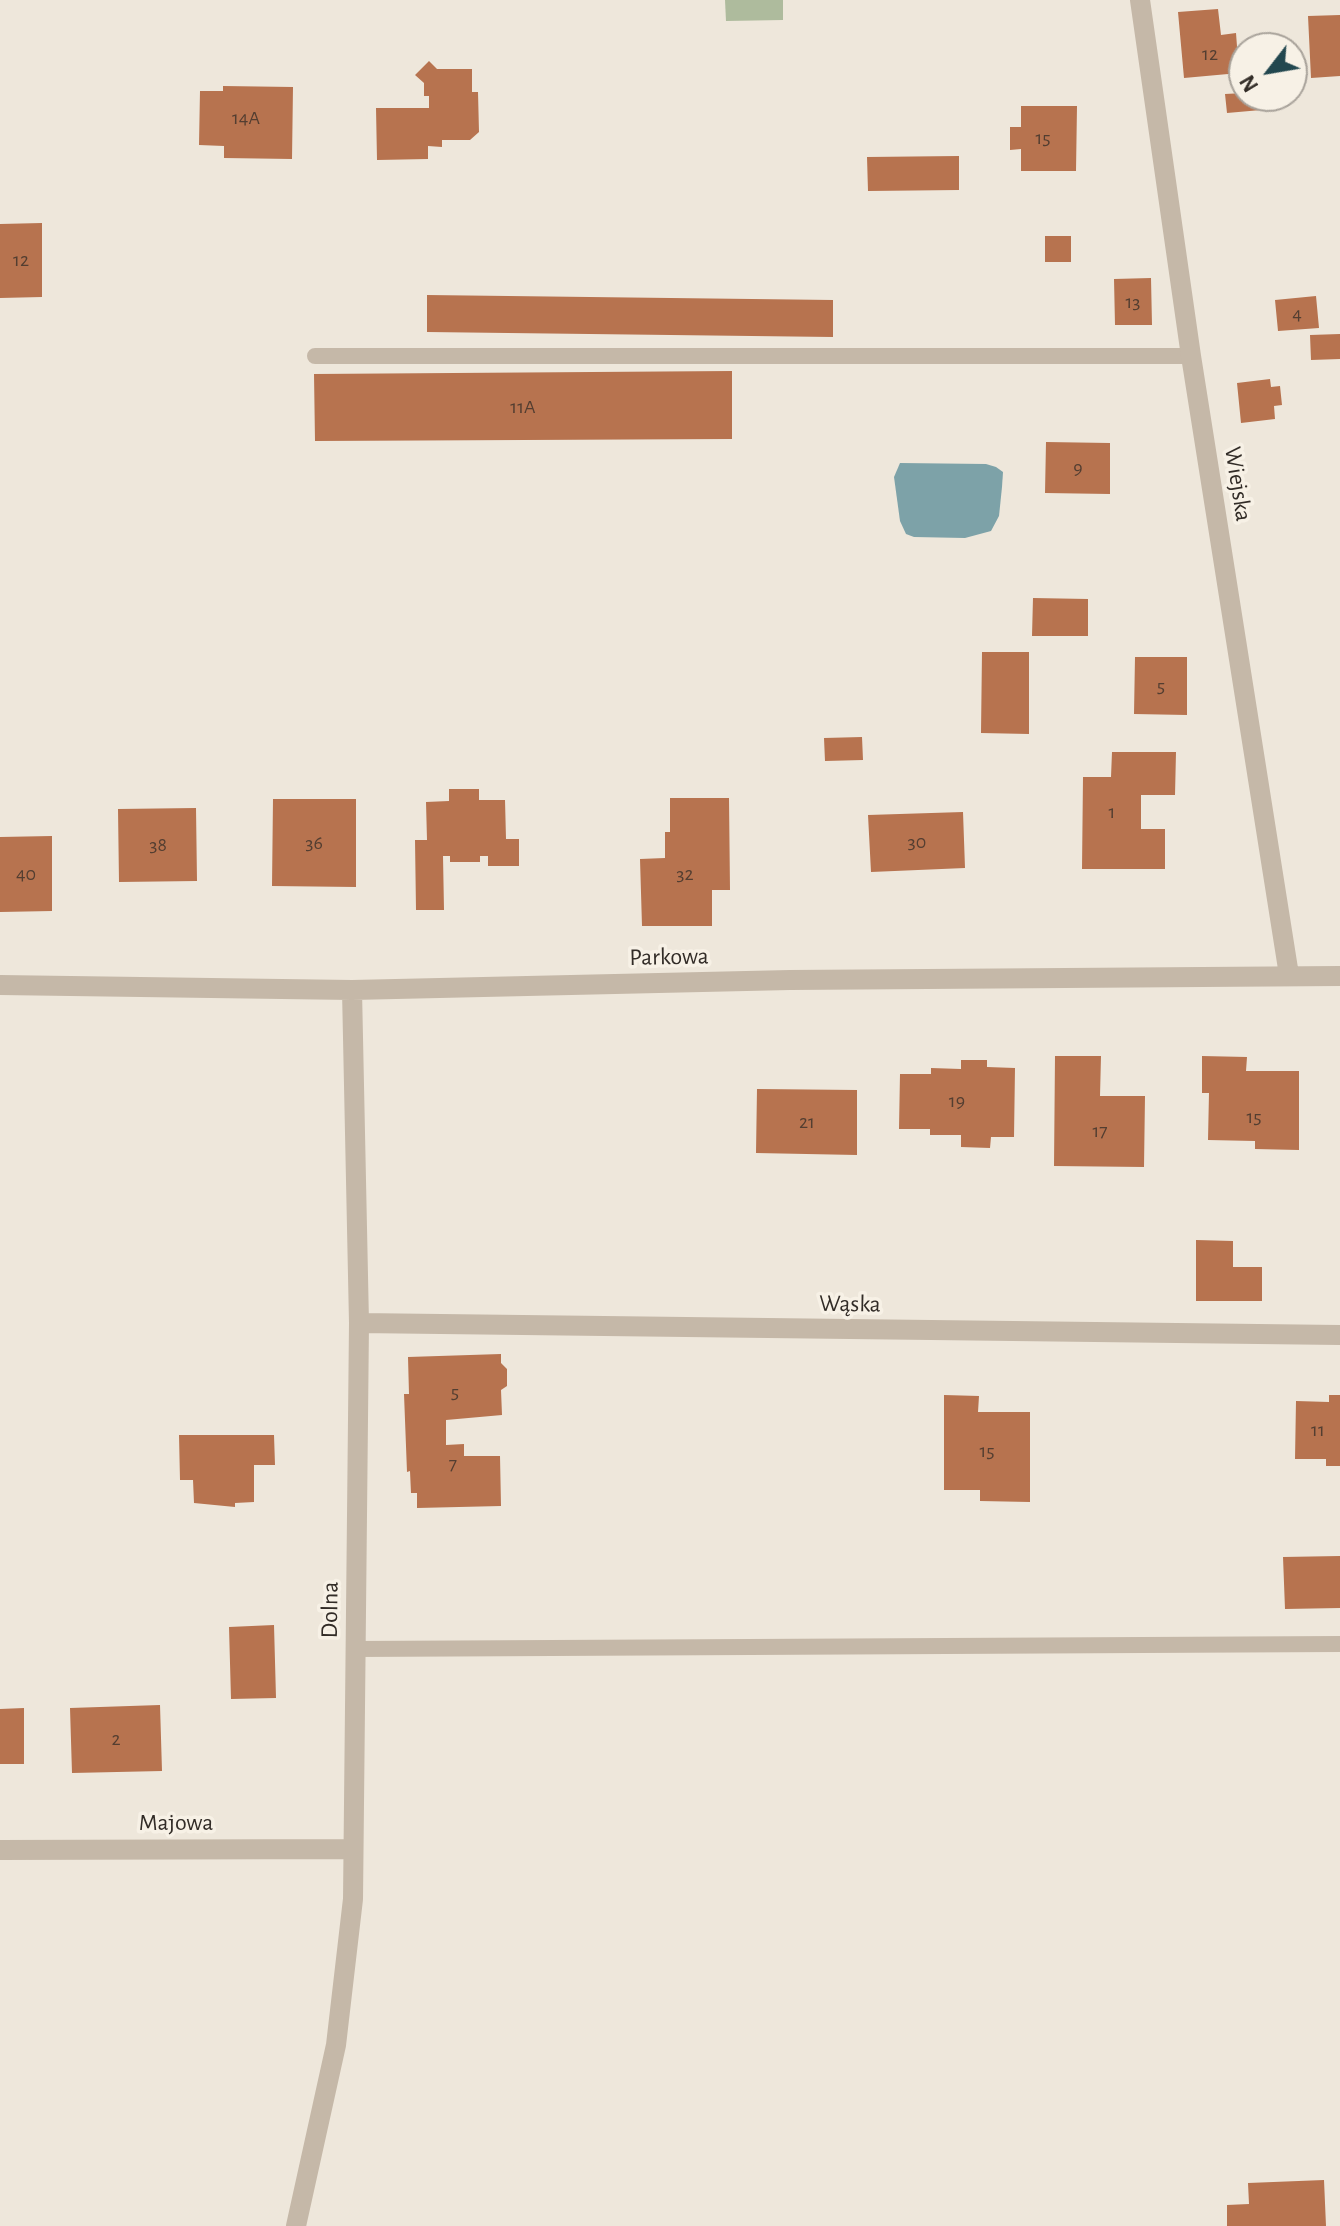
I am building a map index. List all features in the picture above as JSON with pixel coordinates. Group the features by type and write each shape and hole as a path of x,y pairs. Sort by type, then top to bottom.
{"street":[{"name":"Wiejska","path":"1140,0 1191,356 1289,975"},
{"name":"Parkowa","path":"0,985 352,990 774,980 1340,976"},
{"name":"Dolna","path":"296,2226 336,2045 353,1899 359,1323 352,990"},
{"name":"Wąska","path":"359,1323 1340,1335"},
{"name":"Majowa","path":"0,1850 352,1849"}],"lane":[{"path":"315,356 1191,356"},
{"path":"355,1649 1340,1644"}],"green space":[{"path":"725,0 783,0 783,20 726,21"}],"water":[{"path":"900,463 986,464 1003,472 999,516 991,531 965,538 914,537 906,534 900,521 894,477"}],"building":[{"path":"1218,9 1221,35 1228,34 1228,74 1184,78 1178,12"},
{"path":"1340,15 1340,76 1311,78 1308,16"},
{"path":"429,61 437,69 472,69 472,92 478,92 479,132 470,140 442,140 442,147 428,146 428,159 377,160 376,108 429,108 429,96 424,96 424,83 415,75"},
{"path":"223,86 293,87 292,159 224,158 224,146 199,145 200,91 223,91"},
{"path":"1225,94 1228,94 1228,112 1238,112 1227,113"},
{"path":"1021,106 1077,106 1076,171 1021,171 1021,149 1010,150 1010,127 1021,127"},
{"path":"959,156 959,190 868,191 867,157"},
{"path":"42,223 42,297 0,298 0,224"},
{"path":"1045,236 1071,236 1071,262 1045,262"},
{"path":"1151,278 1152,325 1115,325 1114,279"},
{"path":"427,295 833,300 833,337 427,332"},
{"path":"1316,296 1319,328 1278,331 1275,300"},
{"path":"1340,334 1340,359 1311,360 1310,335"},
{"path":"732,371 732,439 315,441 314,374"},
{"path":"1270,379 1271,387 1280,386 1282,405 1274,406 1275,419 1241,423 1237,383"},
{"path":"1046,442 1110,443 1110,494 1045,493"},
{"path":"1033,598 1088,599 1088,636 1032,636"},
{"path":"982,652 1029,652 1029,734 981,733"},
{"path":"1135,657 1187,657 1187,715 1134,714"},
{"path":"862,737 863,760 825,761 824,738"},
{"path":"1112,752 1176,752 1175,795 1141,795 1141,829 1165,829 1165,869 1082,869 1083,777 1111,777"},
{"path":"449,789 479,789 479,800 505,800 506,839 519,839 519,866 488,866 488,856 480,856 480,862 450,862 450,856 443,856 444,910 416,910 415,840 427,840 426,802 449,801"},
{"path":"670,798 729,798 730,890 712,890 712,926 642,926 640,859 665,858 665,832 670,832"},
{"path":"273,799 356,799 356,887 272,886"},
{"path":"196,808 197,881 119,882 118,809"},
{"path":"963,812 965,868 871,872 868,815"},
{"path":"52,836 52,911 0,912 0,837"},
{"path":"1055,1056 1101,1056 1100,1096 1145,1096 1144,1167 1054,1166"},
{"path":"1202,1056 1247,1057 1246,1071 1299,1071 1299,1150 1255,1149 1255,1141 1208,1140 1209,1093 1202,1093"},
{"path":"961,1060 987,1060 987,1067 1015,1068 1014,1137 991,1137 990,1148 961,1147 961,1135 930,1135 930,1129 899,1129 900,1074 931,1074 931,1068 961,1069"},
{"path":"757,1089 857,1090 857,1155 756,1153"},
{"path":"1196,1240 1233,1241 1233,1267 1262,1267 1262,1301 1196,1301"},
{"path":"501,1354 501,1363 507,1369 507,1386 501,1390 502,1415 446,1420 446,1445 464,1444 464,1456 500,1456 501,1506 417,1508 417,1493 411,1493 410,1471 407,1472 404,1394 409,1394 408,1357"},
{"path":"944,1395 979,1396 978,1412 1030,1412 1030,1502 980,1501 980,1490 944,1490"},
{"path":"1329,1395 1340,1395 1340,1466 1326,1466 1326,1459 1295,1459 1296,1401 1329,1402"},
{"path":"179,1435 274,1435 275,1465 254,1465 254,1502 235,1503 235,1507 194,1503 193,1480 180,1480"},
{"path":"1340,1556 1340,1608 1285,1609 1283,1557"},
{"path":"274,1625 276,1698 231,1699 229,1627"},
{"path":"160,1705 162,1771 72,1773 70,1708"},
{"path":"24,1708 24,1764 0,1764 0,1709"},
{"path":"1324,2180 1326,2226 1227,2226 1227,2205 1249,2204 1248,2183"}]}
